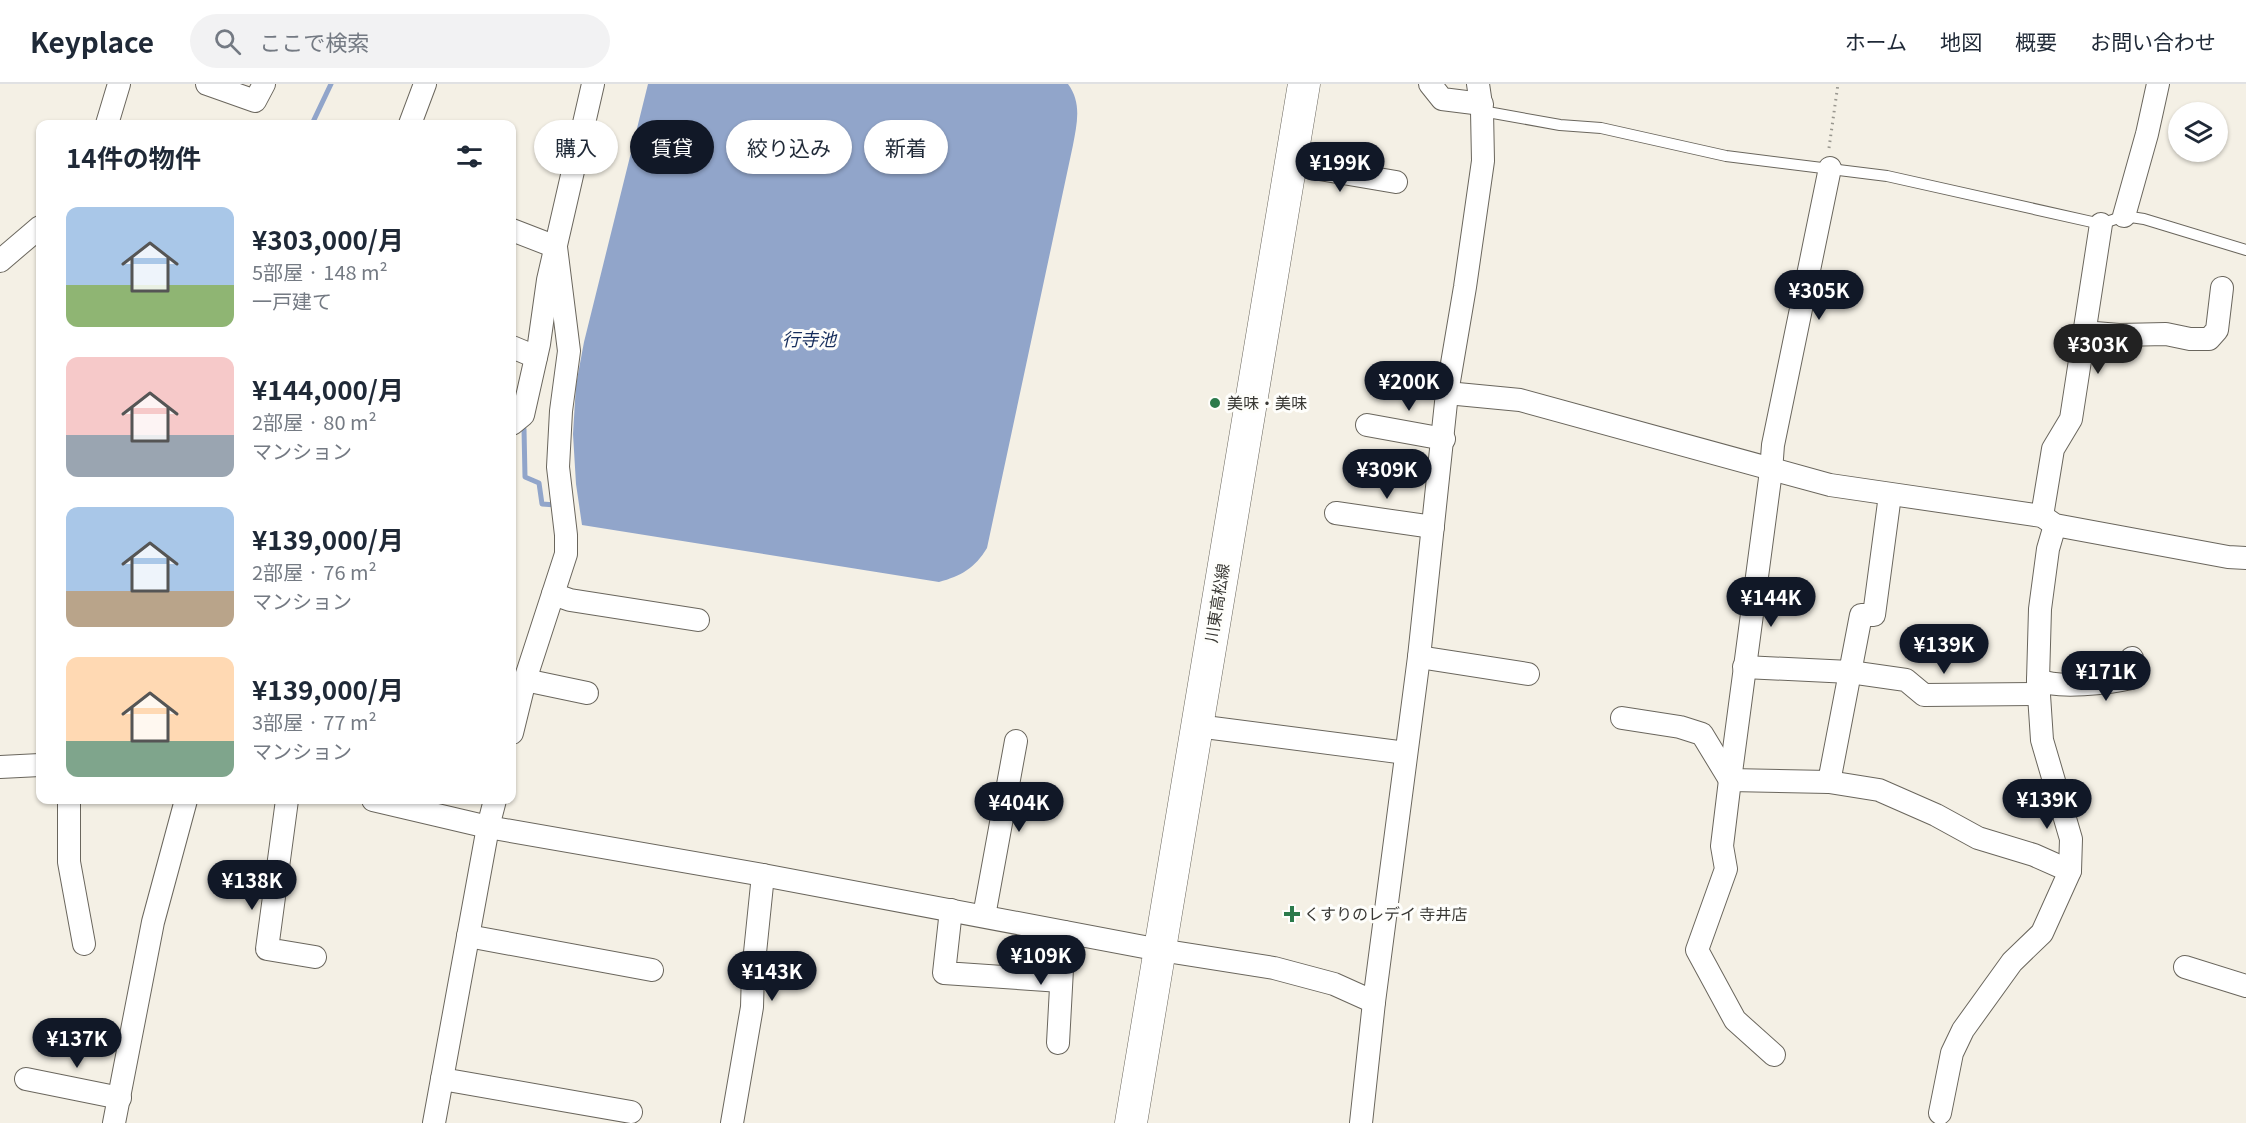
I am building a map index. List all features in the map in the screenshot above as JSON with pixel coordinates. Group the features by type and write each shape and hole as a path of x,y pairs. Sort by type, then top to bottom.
{"main road":[{"name":"川東高松線","path":"1131,1123 1304,84"}],"street":[{"path":"108,120 119,84"},
{"path":"207,84 255,101 264,84"},
{"path":"412,120 425,84"},
{"path":"516,421 523,415 536,357 548,280 593,84"},
{"path":"1361,1123 1374,1002 1419,657 1444,439 1447,393 1483,161 1481,100 1443,99 1430,84"},
{"path":"2124,216 2147,134 2158,84"},
{"path":"1290,164 1396,182"},
{"path":"1774,1055 1734,1020 1697,950 1726,869 1722,846 1773,445 1830,168"},
{"path":"1940,1113 1952,1053 1964,1030 2012,962 2042,933 2070,871 2071,839 2042,740 2039,687 2040,609 2048,549 2053,449 2072,419 2083,332 2101,224"},
{"path":"0,261 36,230"},
{"path":"516,232 556,247"},
{"path":"516,717 525,680 566,554 558,466 561,411 569,351 556,247"},
{"path":"2083,332 2119,335 2166,334 2190,339 2209,339 2217,330 2222,288"},
{"path":"516,349 536,357"},
{"path":"1447,393 1520,400 1771,471 1830,485 2049,520 2228,557 2246,558"},
{"path":"1367,425 1444,439"},
{"path":"1828,782 1861,615 1874,615 1890,495"},
{"path":"1336,513 1433,527"},
{"path":"553,594 570,600 698,620"},
{"path":"1419,657 1528,674"},
{"path":"1744,667 1850,672 1906,680 1924,695 2118,681 2132,678 2132,658"},
{"path":"525,680 587,693"},
{"path":"1622,718 1680,727 1702,734 1731,780"},
{"path":"1197,726 1406,753"},
{"path":"984,916 1016,741"},
{"path":"0,767 36,765"},
{"path":"1731,780 1828,782 1879,790 1936,815 1978,838 2034,855 2070,871"},
{"path":"69,804 69,862 84,944"},
{"path":"114,1123 153,922 185,804"},
{"path":"286,804 267,949 315,957"},
{"path":"411,804 440,807 488,827 763,874 1160,950 1274,968 1334,984 1374,1002"},
{"path":"434,1123 494,804"},
{"path":"732,1123 752,1007 753,972 763,874"},
{"path":"951,910 944,973 1061,981"},
{"path":"1058,1043 1064,932"},
{"path":"468,936 652,970"},
{"path":"2185,967 2246,986"},
{"path":"26,1079 120,1098"},
{"path":"442,1079 631,1112"}],"lane":[{"path":"1481,100 1560,125 1601,128 1726,156 1887,176 2101,224 2124,216 2144,219 2246,250"}],"path":[{"path":"1830,168 1829,140 1838,84"}],"water":[{"name":"行寺池","path":"648,84 1068,84 1077,106 1073,145 987,548 978,561 967,570 939,582 582,525 576,484 573,434 576,385 584,342 630,157 630,174 714,174 714,120 639,120"}],"waterway":[{"path":"314,120 331,84"},
{"path":"524,429 525,477 539,483 542,504 556,505"}],"place":[{"name":"美味・美味","path":"1215,403"},
{"name":"くすりのレデイ 寺井店","path":"1292,914"}]}
